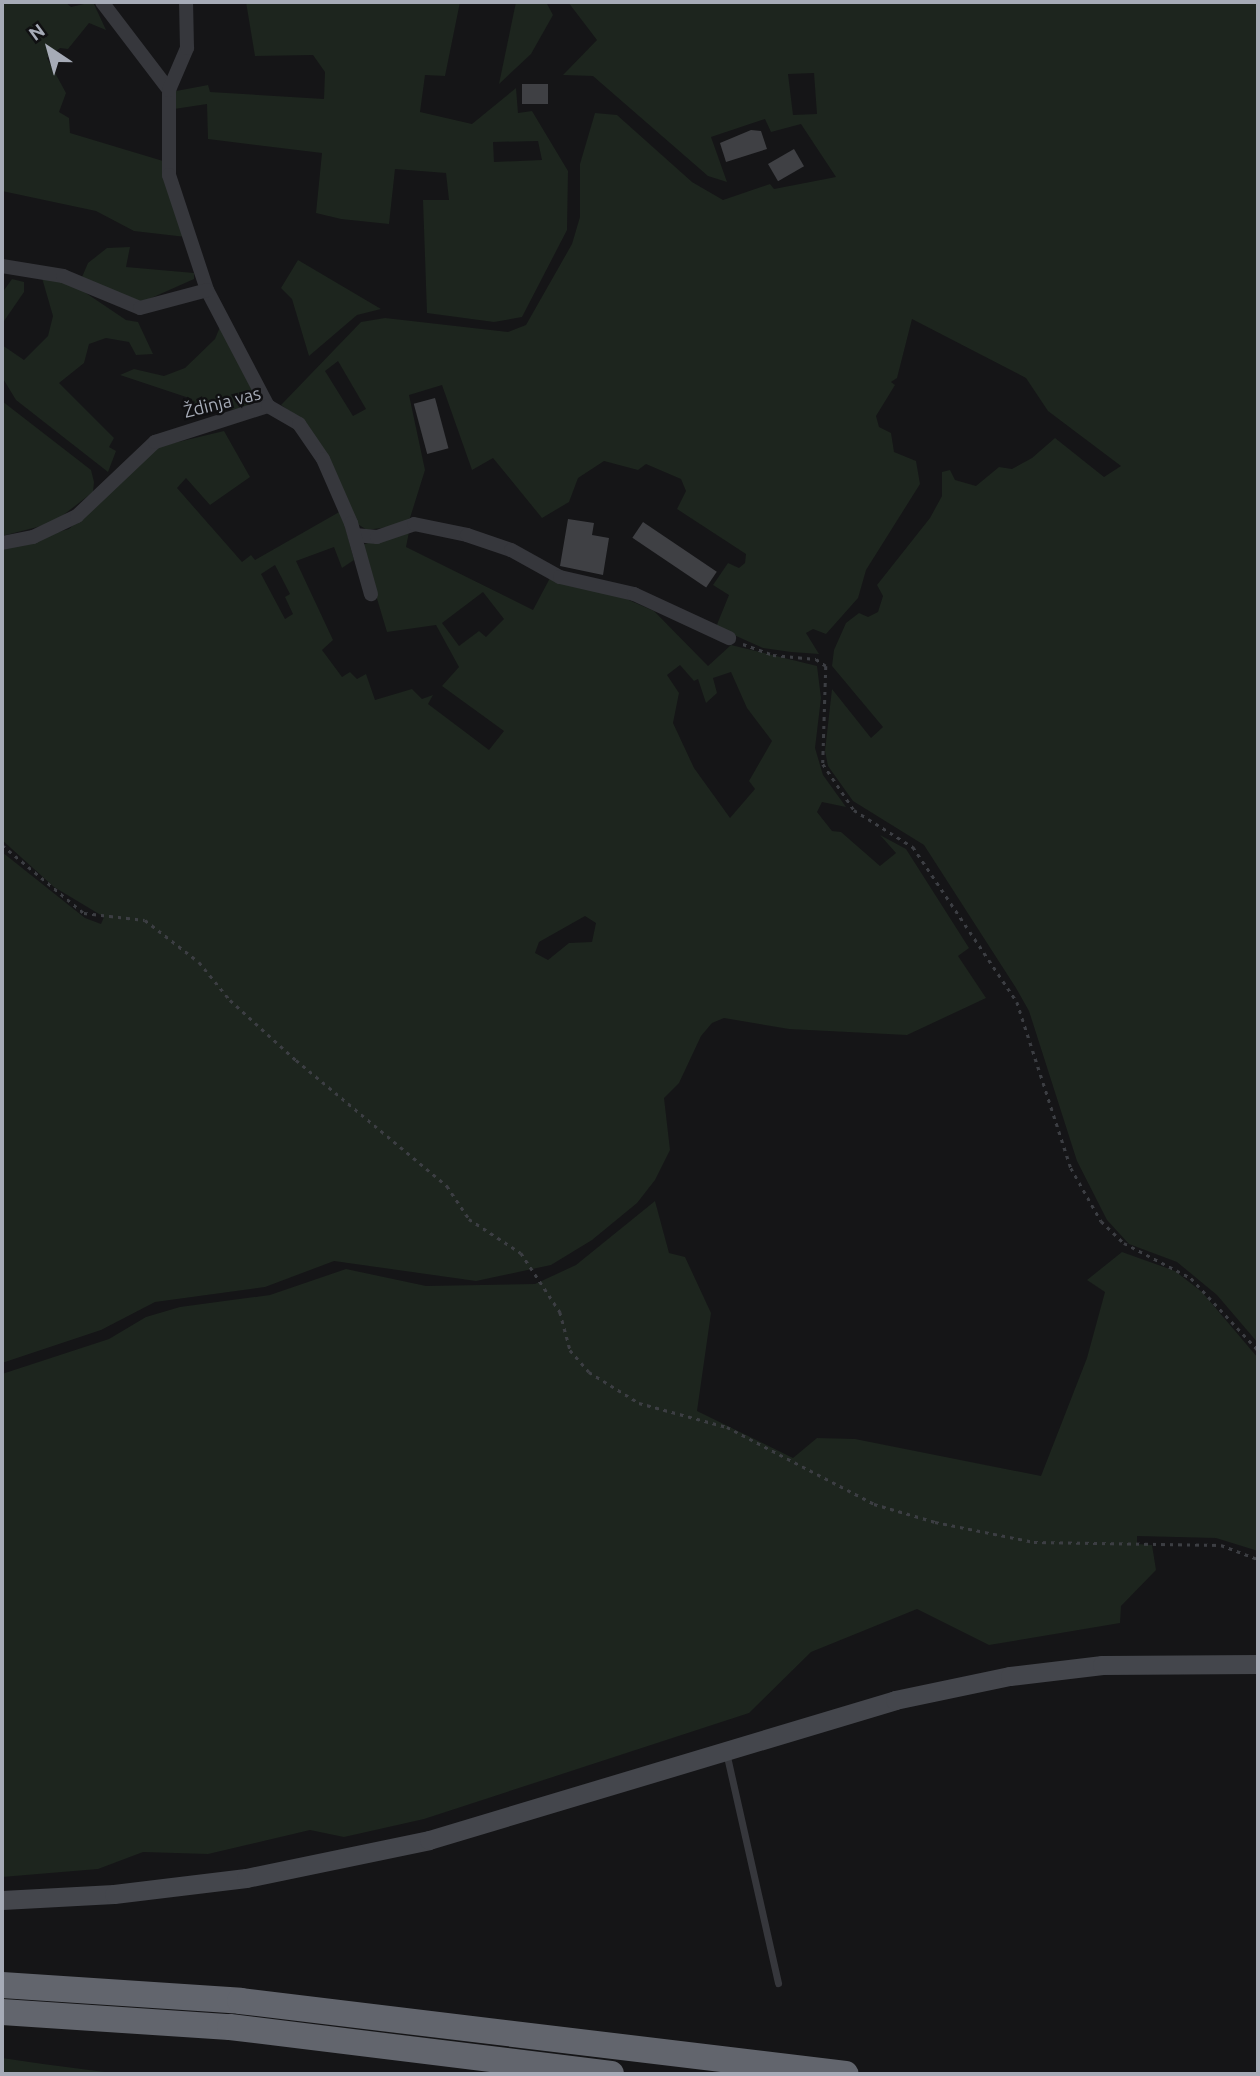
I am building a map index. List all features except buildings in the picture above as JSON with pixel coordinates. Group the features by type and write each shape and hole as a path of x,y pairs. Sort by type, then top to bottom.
{"highway":[{"path":"2,1985 240,2001 846,2074"},
{"path":"2,2012 230,2028 611,2074"}],"main road":[{"path":"2,1900 114,1894 326,1862 549,1808 895,1700 1010,1676 1102,1665 1258,1664"}],"street":[{"path":"103,2 169,90"},
{"path":"186,2 187,48 169,90 169,175 207,290 268,406"},
{"path":"2,266 64,276 140,308 207,290"},
{"name":"Ždinja vas","path":"2,543 33,537 77,516 155,442 268,406 307,433 355,535 371,594"},
{"path":"355,535 377,537 414,524 467,535 511,550 560,577 634,594 729,638"}],"lane":[{"path":"726,1751 778,1983"}],"path":[{"path":"729,638 773,655 816,659 826,666 823,764 854,810 913,847 1017,1002 1071,1168 1101,1221 1124,1243 1191,1278 1258,1350"},
{"path":"2,845 84,913 145,920 199,962 230,1000 296,1060 447,1186 469,1219 521,1253 560,1312 570,1350 589,1372 639,1403 727,1427 874,1504 936,1522 1034,1542 1221,1545 1258,1559"}],"shaded area":[{"path":"2,2 65,2 71,7 93,2 106,30 89,23 68,49 60,48 47,58 66,93 59,112 69,118 70,133 163,161 186,237 134,231 96,211 2,191"},
{"path":"246,2 460,2 445,76 425,75 420,112 472,124 516,88 518,113 532,111 568,171 567,230 522,317 494,322 427,313 423,200 449,200 446,173 395,169 389,224 341,219 316,213 322,153 208,139 207,104 174,109 171,92 208,85 210,92 324,99 325,72 313,55 255,56","holes":["538,141 542,160 494,162 493,142"]},
{"path":"516,2 546,2 553,15 531,54 499,84"},
{"path":"568,2 1258,2 1258,1343 1217,1295 1177,1262 1129,1244 1107,1220 1077,1161 1029,1011 1016,988 924,845 853,801 828,766 825,751 832,689 871,738 883,727 832,666 834,650 846,623 859,613 868,617 878,612 883,596 877,585 930,518 942,496 942,472 950,470 955,480 976,486 999,467 1012,469 1032,458 1055,438 1104,477 1121,466 1048,411 1026,378 912,319 897,378 891,382 895,385 876,416 879,427 891,433 894,452 916,461 920,484 866,570 858,598 826,634 813,629 806,633 819,654 791,652 763,648 716,627 729,595 713,585 728,563 739,568 745,563 746,554 677,509 686,491 681,479 646,464 638,470 604,461 578,478 569,502 542,518 493,458 472,470 442,385 409,395 425,470 410,518 395,526 367,530 356,523 298,417 281,405 361,322 385,318 508,332 526,325 572,244 580,217 580,164 595,113 617,115 692,182 723,200 770,184 774,189 836,177 801,124 771,132 765,119 711,137 727,182 708,176 593,76 563,75 597,40","holes":["814,73 817,114 793,115 788,74","338,361 366,409 353,416 325,371"]},
{"path":"130,247 126,267 194,273 194,279 140,303 82,277 88,263 107,248"},
{"path":"298,260 381,309 357,315 309,356 292,299 281,288"},
{"path":"42,278 71,283 126,320 138,322 153,354 136,355 129,342 106,338 89,344 84,363 59,383 114,438 109,447 116,451 108,472 16,400 2,377 2,345 24,360 48,336 53,316"},
{"path":"12,279 24,282 24,292 2,324 2,293"},
{"path":"220,327 255,396 250,410 190,408 192,399 120,375 134,369 164,376 185,368 215,339"},
{"path":"2,401 91,470 94,482 93,492 53,523 2,536"},
{"path":"224,431 250,477 210,505 186,478 177,488 242,562 251,555 255,560 341,511 354,560 342,568 334,547 296,561 333,640 322,650 342,677 350,672 357,679 366,674 375,700 412,689 422,699 433,695 428,704 489,750 504,731 442,686 459,667 436,625 387,632 361,545 409,532 406,547 533,610 550,578 622,597 654,611 708,666 731,645 817,666 821,698 815,748 823,775 846,807 822,802 817,812 832,831 841,832 880,866 896,853 880,835 906,849 969,948 958,956 986,998 907,1035 789,1029 724,1018 712,1023 701,1036 679,1083 664,1098 670,1150 655,1180 637,1203 592,1240 551,1265 476,1281 334,1261 265,1287 155,1302 101,1330 2,1363 2,852 85,918 101,924 104,917 54,887 2,840 2,547 69,529 157,447","holes":["275,565 290,594 285,597 293,614 285,619 261,574","483,592 504,619 486,637 479,631 459,646 442,623","680,665 694,681 698,679 706,703 717,693 713,678 731,672 747,708 772,741 749,781 755,789 730,818 694,768 673,723 679,693 667,675","585,916 596,923 592,942 569,943 548,960 535,953 539,942"]},
{"path":"655,1201 669,1253 685,1257 711,1313 697,1411 793,1458 817,1438 855,1439 1041,1476 1087,1358 1105,1292 1087,1280 1122,1252 1175,1271 1202,1292 1258,1358 1258,1551 1216,1538 1137,1536 1137,1544 1152,1545 1156,1570 1121,1606 1120,1623 989,1645 917,1609 811,1652 749,1713 424,1819 344,1837 310,1830 208,1854 143,1852 98,1869 2,1877 2,1374 109,1339 146,1317 180,1307 270,1295 346,1269 426,1286 535,1284 576,1265"},
{"path":"2,2058 43,2064 120,2074 2,2074"}]}
